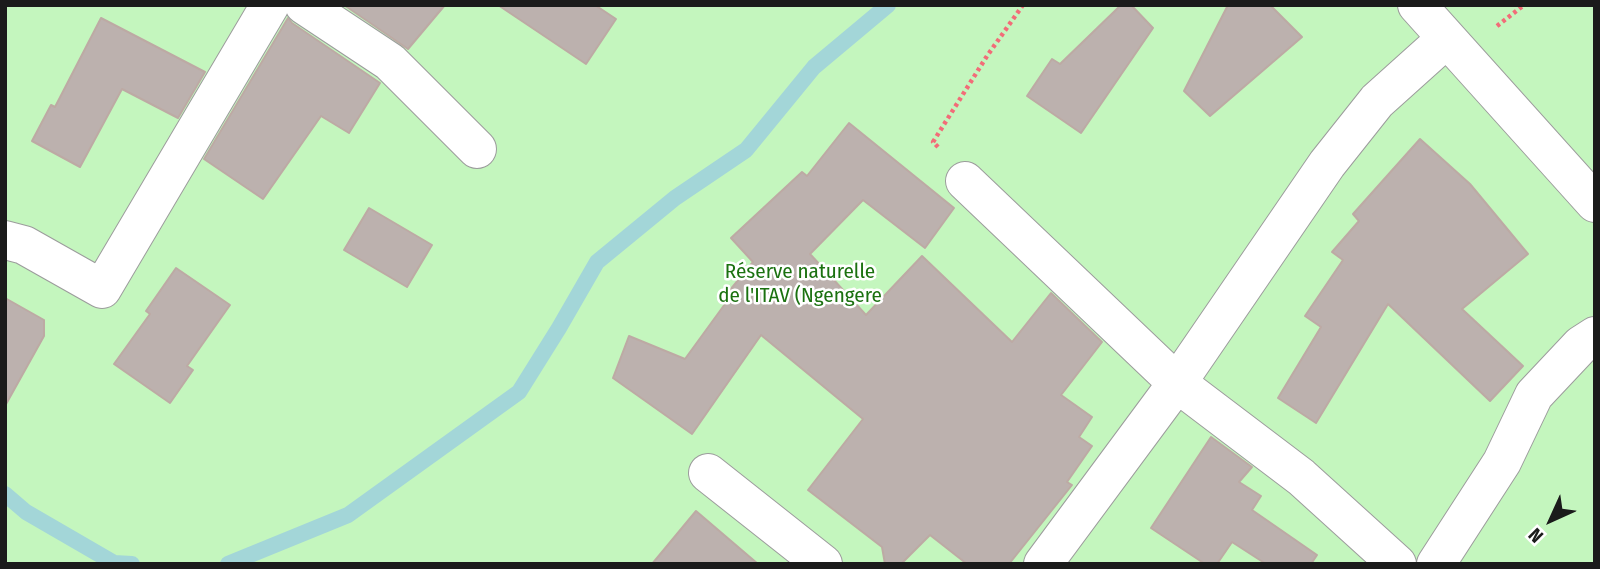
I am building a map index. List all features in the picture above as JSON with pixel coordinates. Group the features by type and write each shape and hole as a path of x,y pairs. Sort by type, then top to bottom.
{"street":[{"path":"5,240 24,245 102,289 270,5"},
{"path":"304,5 390,62 477,149"},
{"path":"1417,5 1595,203"},
{"path":"1043,564 1177,383 1327,164 1377,101 1446,39"},
{"path":"965,181 1177,383 1301,477 1396,564"},
{"path":"1436,564 1502,462 1534,394 1581,345 1595,336"},
{"path":"708,472 823,564"}],"path":[{"path":"965,181 933,142 986,56 1023,5"}],"green space":[{"name":"Réserve naturelle de l'ITAV (Ngengere","path":"5,5 1595,5 1595,564 5,564"}],"building":[{"path":"344,5 445,5 408,49"},
{"path":"498,5 595,5 616,19 586,64"},
{"path":"1121,5 1131,5 1153,28 1081,133 1027,96 1052,59 1060,64"},
{"path":"1228,5 1270,5 1302,37 1210,116 1184,91"},
{"path":"101,18 205,72 178,118 122,89 80,167 32,141 51,105 55,107"},
{"path":"288,18 380,83 349,133 321,116 263,199 204,159"},
{"path":"849,123 954,208 925,248 863,200 810,254 866,315 922,256 1012,342 1051,293 1102,342 1061,395 1092,417 1079,437 1092,446 1067,482 1072,485 1009,564 967,564 930,535 901,564 885,564 882,547 808,490 863,419 761,335 692,434 613,378 629,336 685,359 733,293 730,290 753,262 731,238 802,172 807,176"},
{"path":"1420,139 1470,184 1528,254 1462,309 1523,366 1490,401 1388,304 1316,423 1278,398 1321,327 1305,316 1343,260 1332,252 1359,221 1353,214"},
{"path":"369,208 432,245 407,287 344,250"},
{"path":"176,268 230,305 187,366 193,370 170,403 114,364 150,314 146,311"},
{"path":"5,298 44,320 44,336 5,406"},
{"path":"1211,437 1252,467 1239,482 1261,496 1252,510 1317,555 1311,564 1266,564 1232,542 1217,564 1205,564 1151,528"},
{"path":"696,511 758,564 652,564"}],"waterway":[{"path":"228,564 348,515 519,392 597,262 675,198 746,150 814,67 888,5"},
{"path":"5,494 26,512 114,563 132,564"}]}
